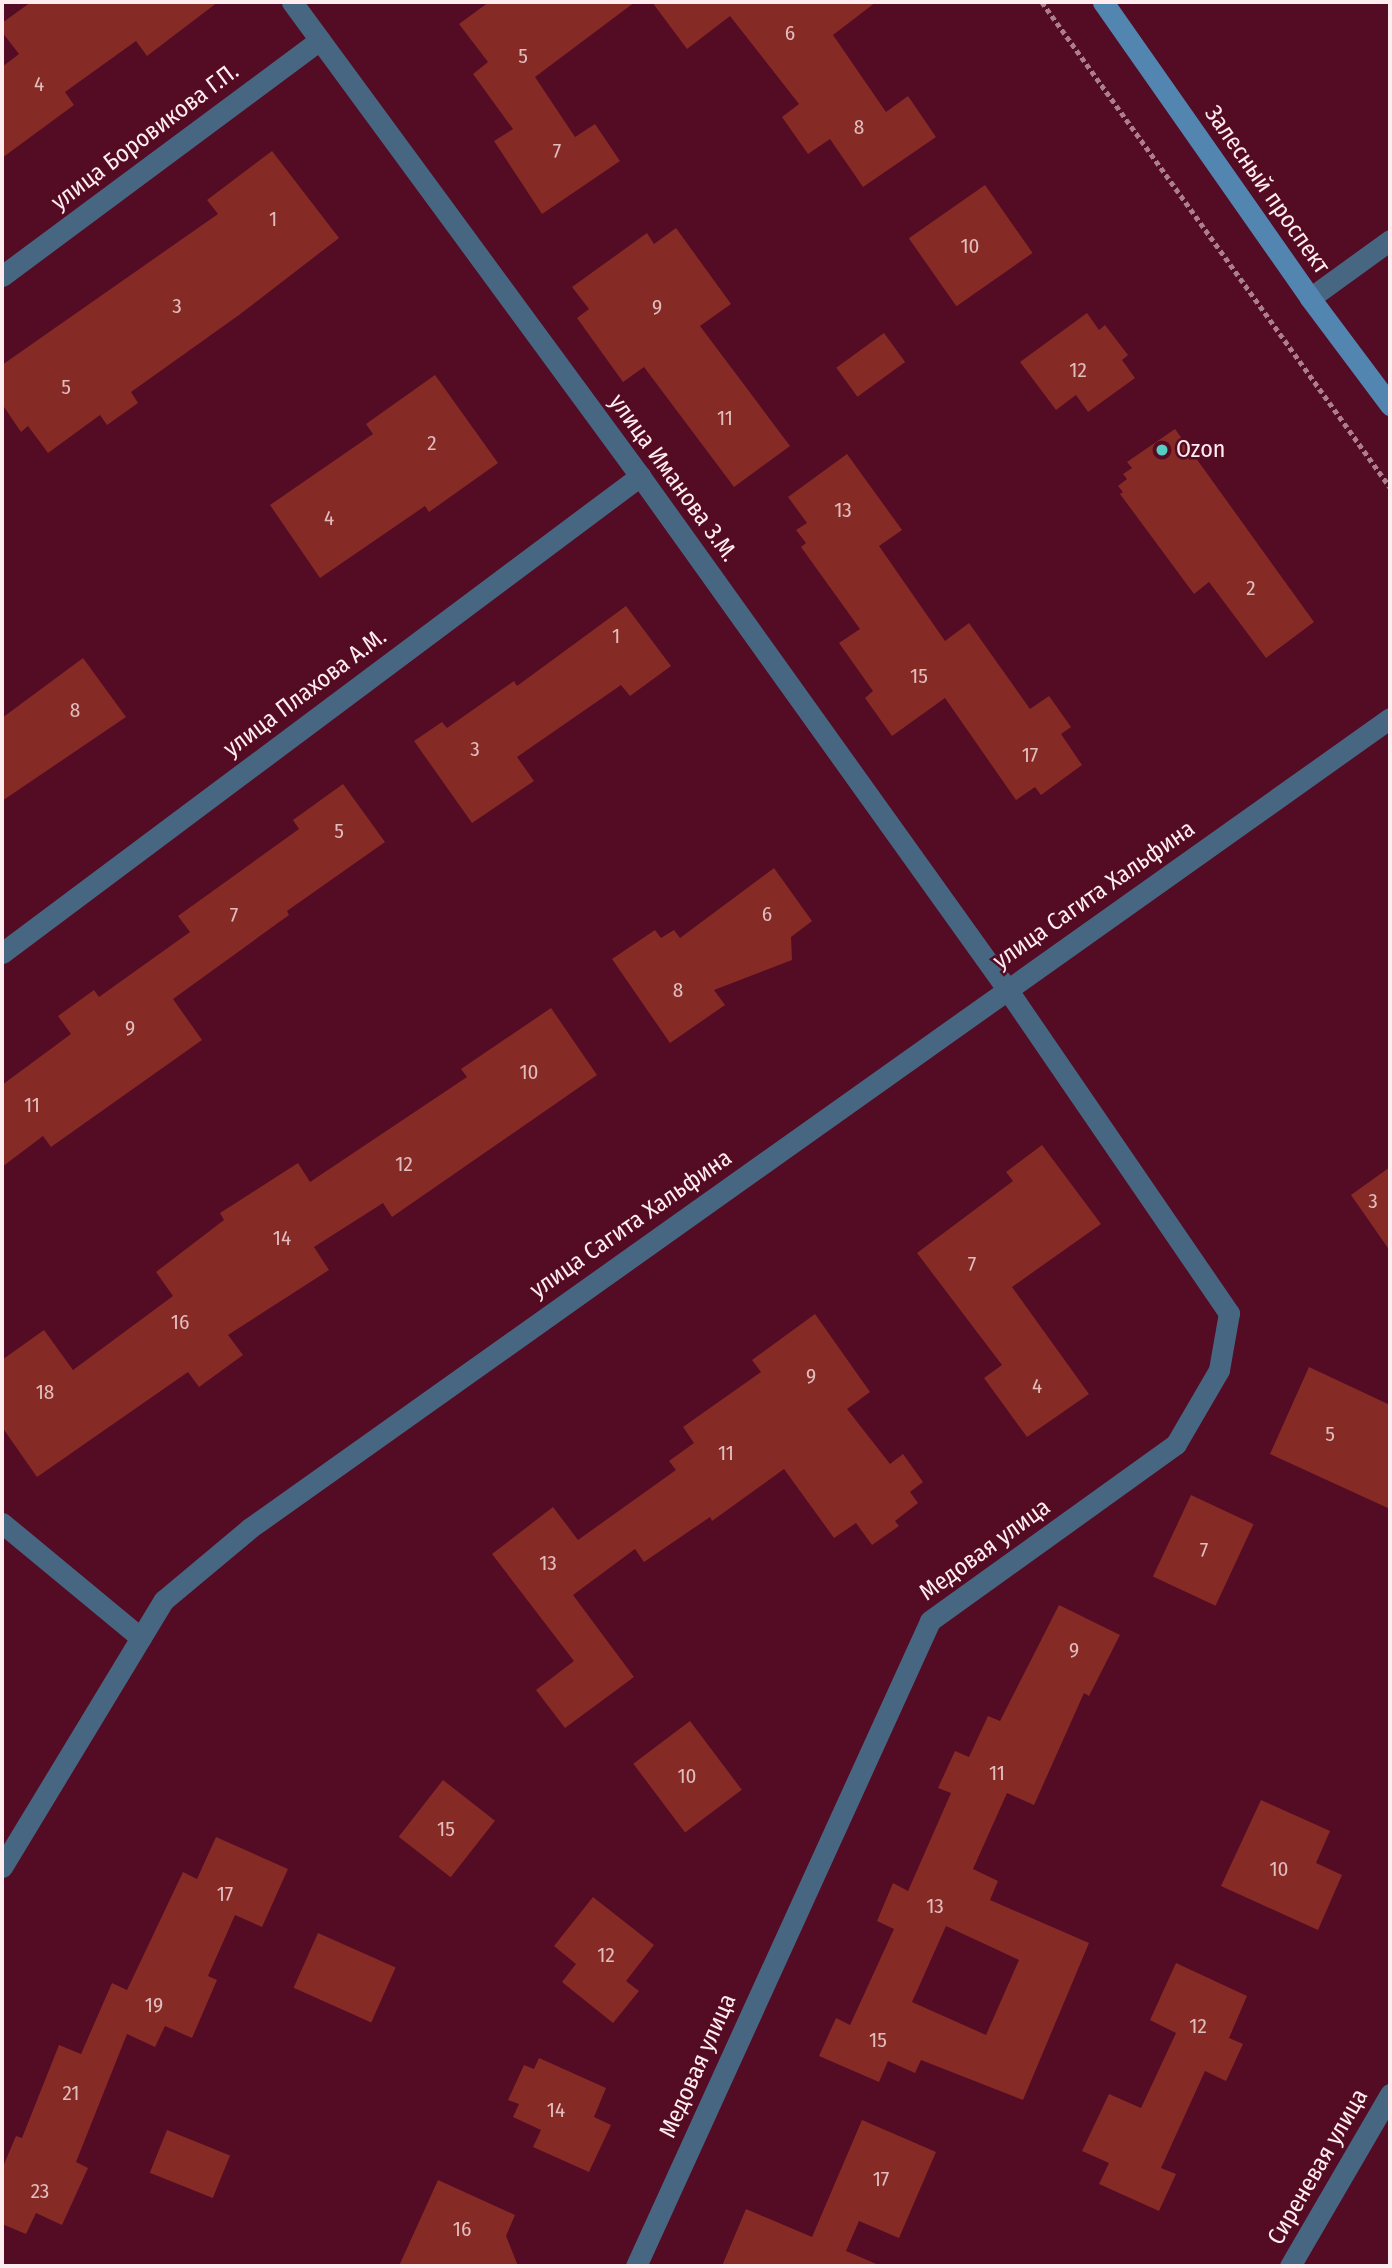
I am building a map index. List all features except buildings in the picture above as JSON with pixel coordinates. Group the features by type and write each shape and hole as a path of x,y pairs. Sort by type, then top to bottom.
{"main road":[{"name":"Залесный проспект","path":"1103,2 1310,298 1390,405"}],"street":[{"name":"улица Иманова З.М.","path":"292,2 640,476 1007,989"},
{"name":"улица Боровикова Г.П.","path":"2,276 320,40"},
{"path":"1310,298 1390,240"},
{"name":"улица Плахова А.М.","path":"2,953 640,476"},
{"name":"улица Сагита Хальфина","path":"2,1867 164,1600 250,1528 1390,718"},
{"name":"Медовая улица","path":"636,2266 930,1621 1176,1444 1219,1370 1229,1313 1007,989"},
{"path":"2,1523 141,1638"},
{"name":"Сиреневая улица","path":"1290,2266 1390,2094"}],"path":[{"path":"1042,2 1390,487"}],"place":[{"name":"Ozon","path":"1162,450"}]}
